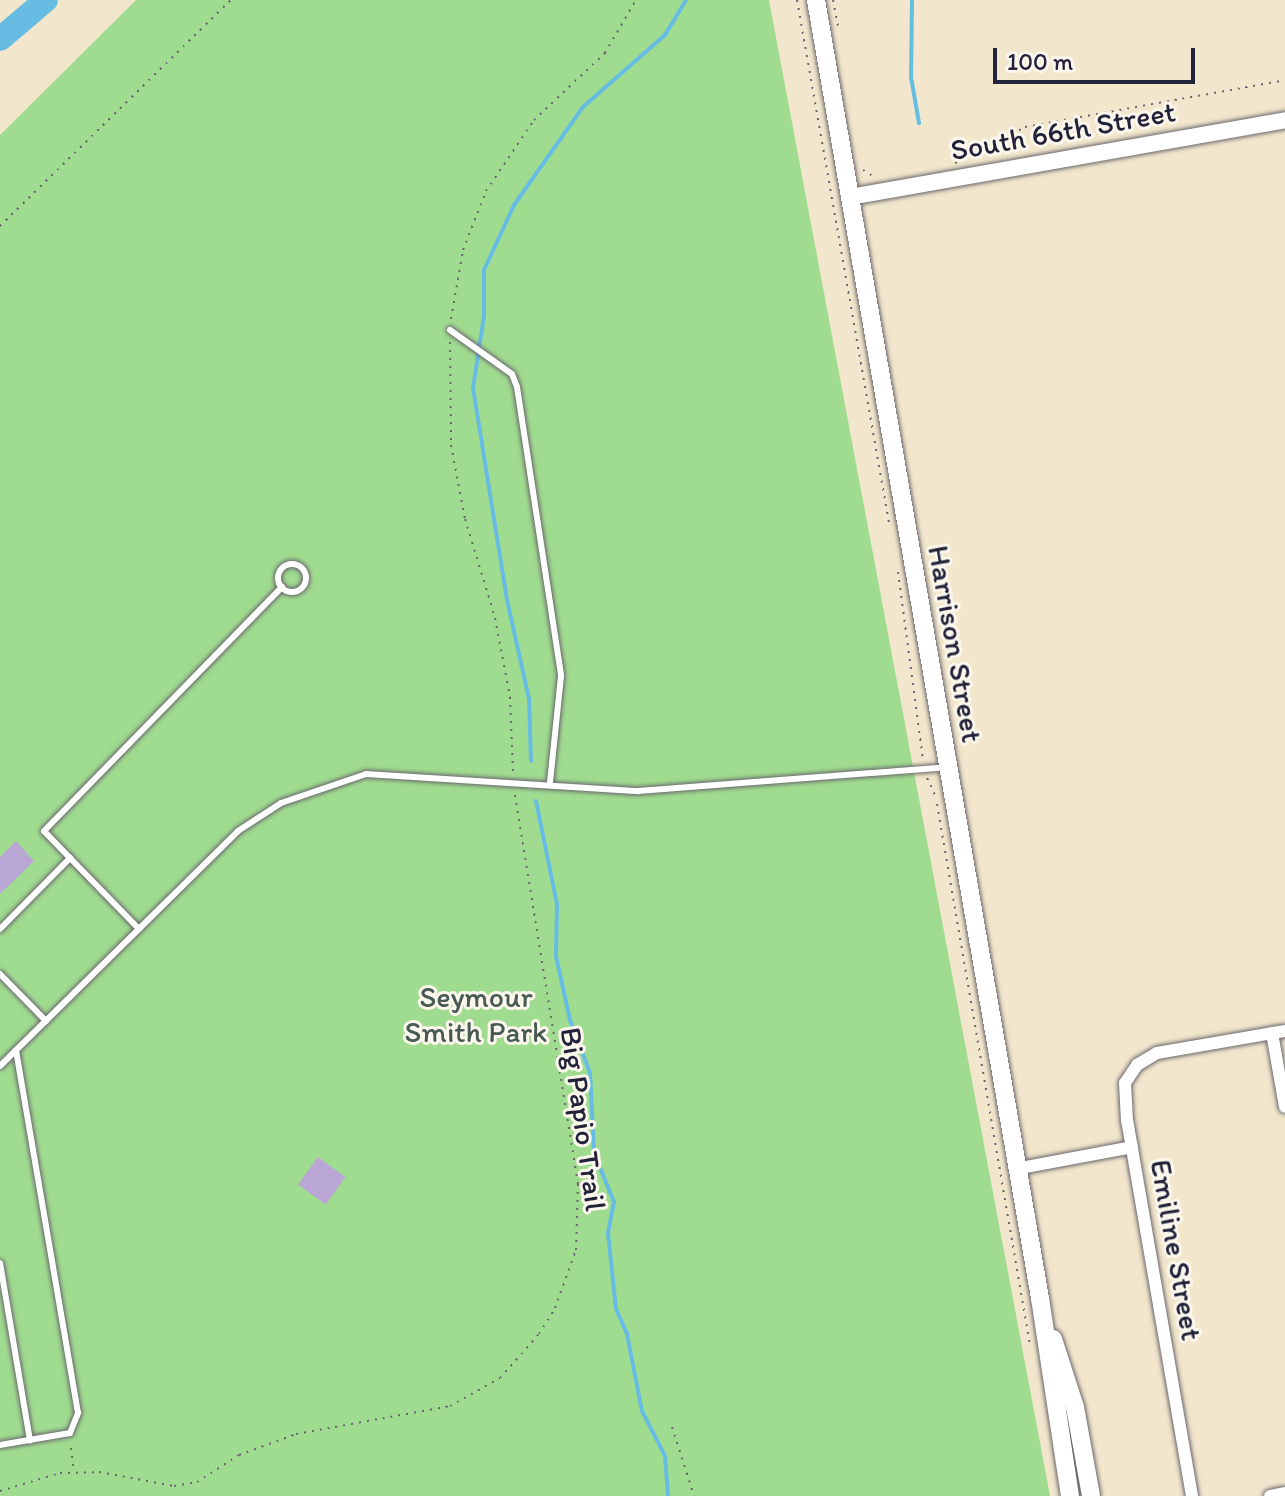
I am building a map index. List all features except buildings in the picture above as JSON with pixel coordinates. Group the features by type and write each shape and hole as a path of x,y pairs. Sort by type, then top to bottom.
{"main road":[{"name":"Harrison Street","path":"816,0 1015,1169 1040,1298 1070,1496"},
{"name":"Harrison Street","path":"1040,1298 1075,1407 1091,1496"}],"street":[{"name":"South 66th Street","path":"850,197 1285,120"},
{"path":"1278,1032 1285,1107"},
{"name":"Emiline Street","path":"1192,1496 1124,1095 1130,1073 1146,1058 1182,1048 1278,1032"},
{"path":"1015,1169 1132,1147"},
{"path":"1270,1496 1285,1493"}],"lane":[{"path":"450,330 512,374 523,418 561,676 550,783"},
{"path":"297,564 304,569 303,587 294,592 282,587 278,578 284,566 297,564"},
{"path":"139,929 44,831 282,587"},
{"path":"0,1066 238,831 281,803 366,774 514,780 638,791 947,767"},
{"path":"0,929 70,858"},
{"path":"0,974 46,1021"},
{"path":"0,1445 70,1433 78,1413 16,1050"},
{"path":"0,1263 30,1440"}],"path":[{"path":"0,226 231,0"},
{"path":"797,0 889,523"},
{"path":"833,0 841,45"},
{"path":"941,165 956,162 1025,127 1285,80"},
{"path":"861,165 866,174 883,177"},
{"path":"897,570 925,769 936,796 1030,1345"},
{"name":"Big Papio Trail","path":"74,1473 174,1486 197,1482 239,1455 276,1440 450,1406 500,1378 539,1334 555,1308 576,1250 578,1184 514,780"},
{"path":"672,1427 694,1496"},
{"path":"0,1491 74,1473 71,1448"}],"green space":[{"name":"Seymour Smith Park","path":"136,0 769,0 1050,1496 0,1496 0,135"}],"waterway":[{"path":"0,39 46,0"},
{"path":"531,761 529,699 507,600 473,388 484,316 484,270 514,205 583,107 665,35 686,0"},
{"path":"912,0 911,77 919,123"},
{"path":"536,801 557,904 556,956 570,1020 590,1073 594,1153 614,1202 608,1233 616,1309 627,1334 642,1411 665,1456 668,1496"}]}
